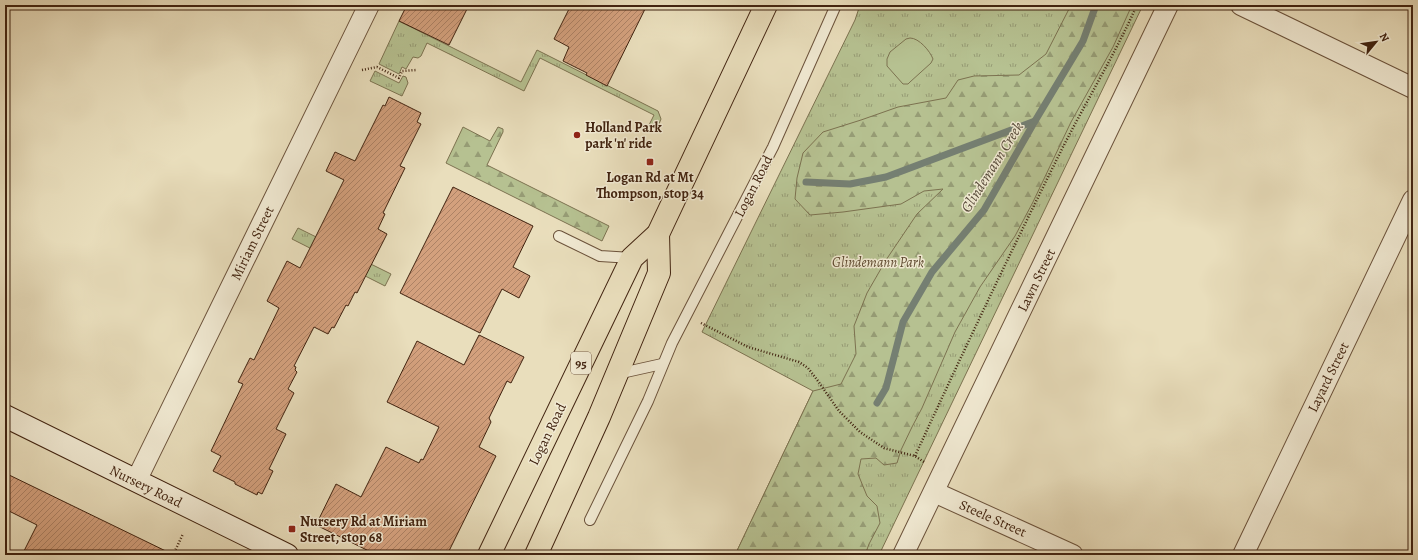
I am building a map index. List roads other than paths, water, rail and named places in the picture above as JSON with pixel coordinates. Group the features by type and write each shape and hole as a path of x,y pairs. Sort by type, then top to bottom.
{"main road":[{"name":"Logan Road","path":"489,555 632,258 658,234 766,5"},
{"name":"Logan Road","path":"537,554 599,417 659,273 658,234"},
{"name":"Nursery Road","path":"5,416 136,481 262,549 288,555"}],"street":[{"name":"Miriam Street","path":"136,481 368,5"},
{"name":"Lawn Street","path":"903,555 944,473 1168,5"},
{"path":"1241,5 1413,88"},
{"name":"Layard Street","path":"1243,555 1413,200"},
{"name":"Steele Street","path":"934,492 1073,555"}],"lane":[{"name":"Logan Road","path":"590,520 648,401 662,364 773,146 836,5"},
{"path":"559,236 600,256 632,258"},
{"path":"616,374 662,364"}],"waterway":[{"name":"Glindemann Creek","path":"877,403 886,388 903,322 932,272 984,210 1083,41 1096,5"},
{"path":"806,182 850,184 886,177 1035,121"}],"place":[{"name":"Holland Park park 'n' ride","path":"577,135"},
{"name":"Logan Rd at Mt Thompson, stop 34","path":"650,162"},
{"name":"Nursery Rd at Miriam Street, stop 68","path":"292,529"}],"park label":[{"name":"Glindemann Park","path":"878,262"}]}
